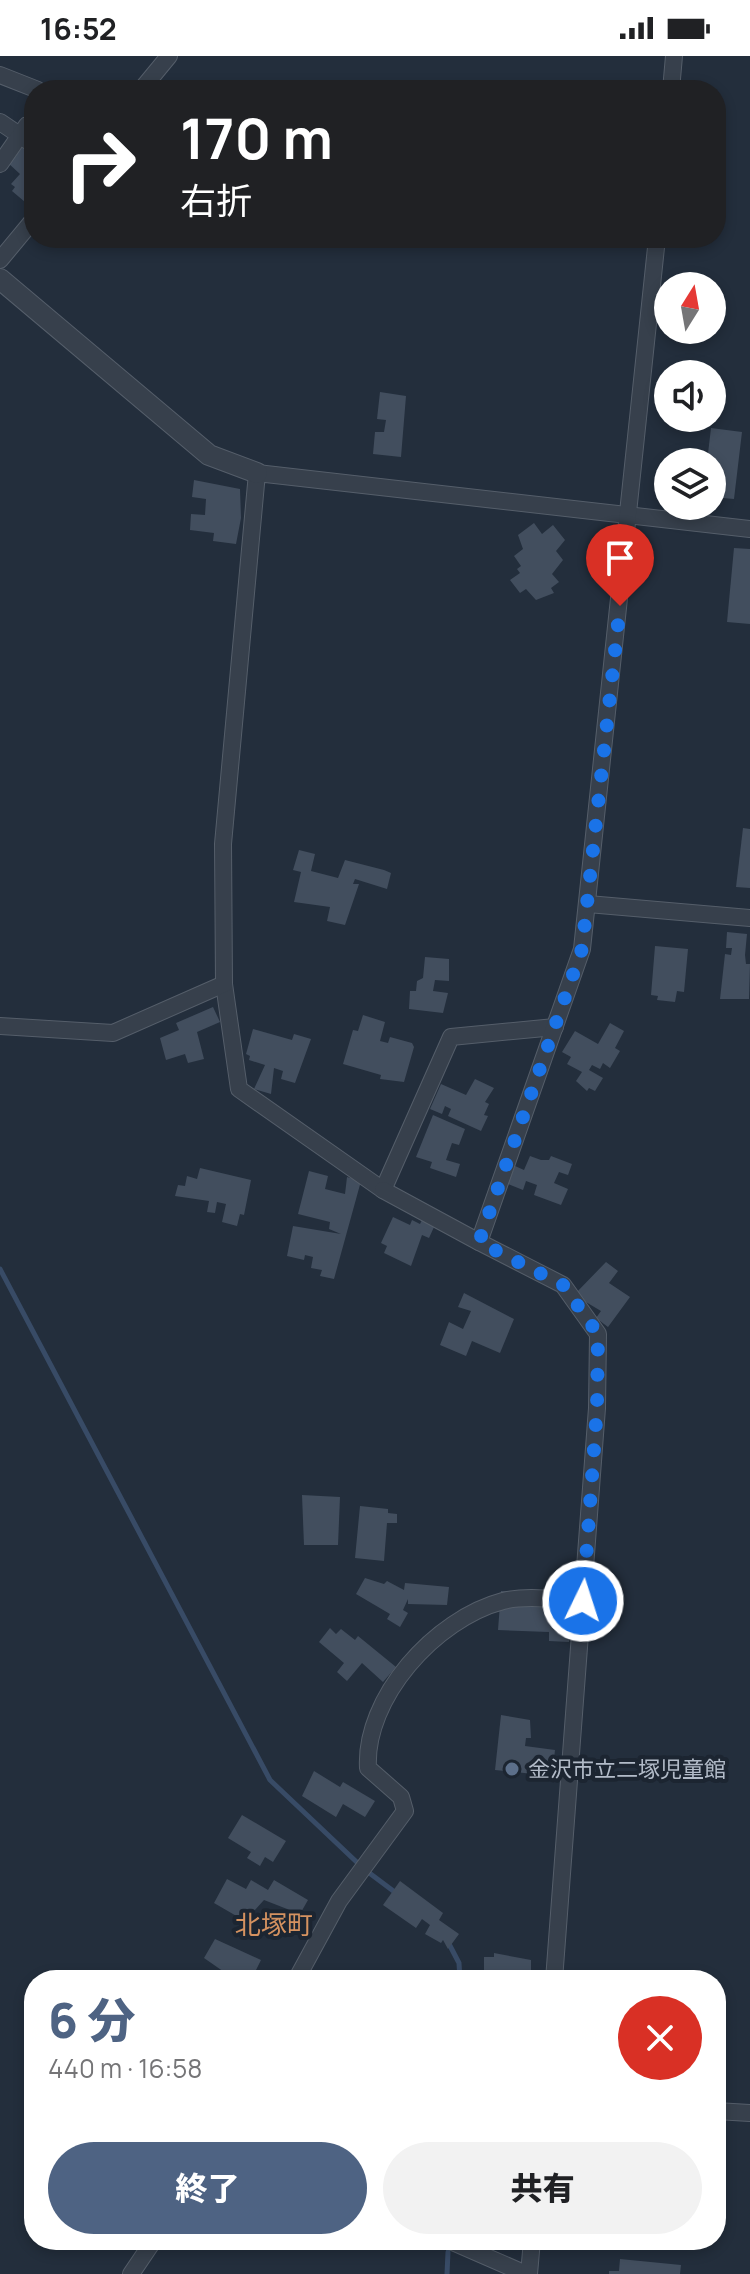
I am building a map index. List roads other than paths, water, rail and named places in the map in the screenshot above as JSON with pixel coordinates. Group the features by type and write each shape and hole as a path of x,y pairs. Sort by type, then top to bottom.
{"street":[{"path":"149,80 169,56"},
{"path":"672,80 674,56"},
{"path":"0,75 24,84"},
{"path":"0,122 24,134"},
{"path":"0,164 24,139"},
{"path":"0,260 24,231"},
{"path":"479,1242 582,949 656,248"},
{"path":"0,279 209,455 257,473 750,529"},
{"path":"257,473 223,844 224,984 239,1089 383,1190 563,1285 598,1334 597,1408 555,1970"},
{"path":"588,904 750,918"},
{"path":"0,1026 113,1033 224,984"},
{"path":"383,1190 451,1037 555,1027"},
{"path":"301,1970 339,1901 405,1811 401,1797 368,1768 367,1749 388,1695 427,1645 464,1619 501,1601 583,1601"},
{"path":"726,2112 750,2113"},
{"path":"131,2274 147,2250"},
{"path":"471,2250 527,2274 531,2250"}],"waterway":[{"path":"0,1269 270,1780 364,1869 396,1893"},
{"path":"447,1940 459,1970"},
{"path":"447,2274 448,2252"}],"place":[{"name":"金沢市立二塚児童館","path":"512,1769"}],"district":[{"name":"北塚町","path":"274,1925"}]}
